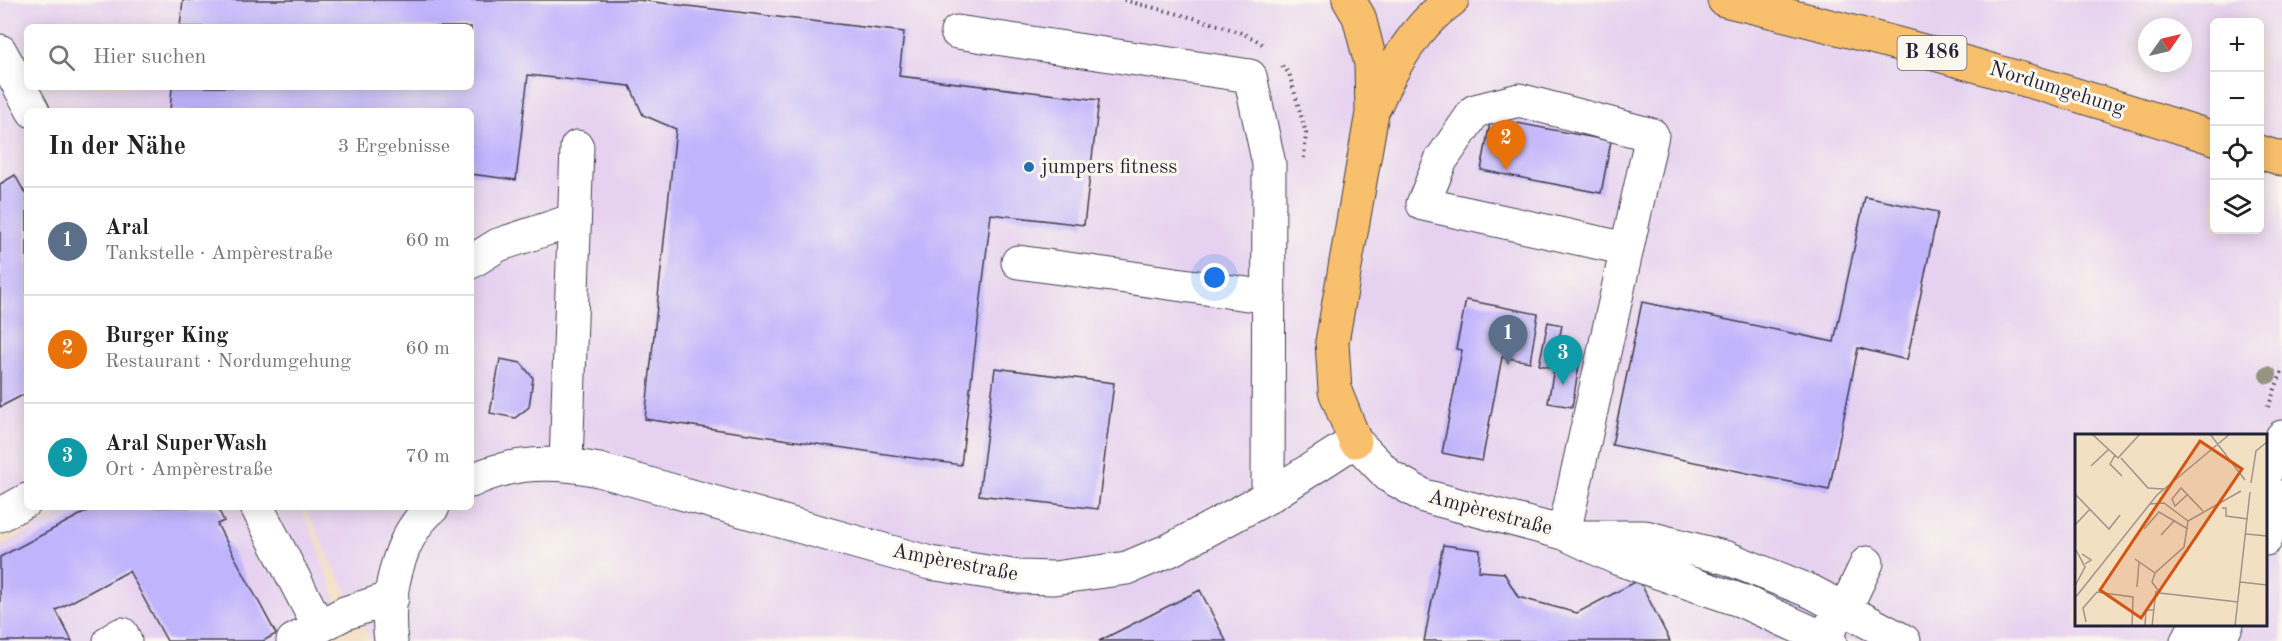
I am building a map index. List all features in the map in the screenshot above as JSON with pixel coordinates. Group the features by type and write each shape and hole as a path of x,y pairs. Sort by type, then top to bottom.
{"main road":[{"path":"1350,0 1359,17 1371,64 1372,113 1332,342 1335,391 1355,441"},
{"path":"1372,113 1390,72 1410,44 1452,0"},
{"name":"Nordumgehung","path":"1724,0 1999,71 2210,137"},
{"path":"2264,154 2282,159"}],"street":[{"path":"957,32 1250,76 1269,164 1268,497"},
{"path":"0,51 31,108"},
{"path":"1580,540 1627,249 1652,135 1519,100 1475,111 1441,160 1423,204 1627,249"},
{"path":"566,463 577,147"},
{"path":"474,260 498,245 574,220"},
{"path":"1018,262 1269,297"},
{"path":"2267,462 2274,426"},
{"name":"Ampèrestraße","path":"474,480 532,463 566,463 599,470 930,563 1019,577 1053,578 1126,568 1170,550 1268,497 1355,441 1389,476 1424,496 1580,540 1619,559 1742,601 1830,641"},
{"path":"2267,534 2282,497"},
{"path":"0,515 24,502"},
{"path":"258,510 306,634 345,613 392,597"},
{"path":"391,641 388,623 405,544 424,514 429,510"},
{"name":"Ampèrestraße","path":"1580,540 1645,537 1727,558 1812,592 1904,641"},
{"path":"1845,609 1867,563"},
{"path":"2187,641 2196,626"},
{"path":"2219,641 2226,626"},
{"path":"110,641 122,634 125,641"}],"path":[{"path":"2274,426 2282,371"}],"shaded area":[{"path":"0,0 2282,0 2282,641 371,641 306,510 474,510 474,108 24,108 24,509 0,526"},
{"path":"68,510 301,510 316,541 345,627 319,641 0,641 0,546"}],"building":[{"path":"183,0 637,0 904,32 899,76 1099,100 1084,225 991,214 961,465 645,419 676,129 643,115 630,86 528,75 516,180 474,174 474,108 170,108 172,90 474,90 474,24 180,24"},
{"path":"1491,118 1611,141 1601,193 1481,170"},
{"path":"15,175 24,192 24,395 0,407 0,184"},
{"path":"1865,197 1938,212 1907,360 1858,348 1829,490 1612,445 1642,302 1834,342"},
{"path":"1466,300 1538,314 1530,362 1502,357 1482,461 1442,453 1462,350 1456,349"},
{"path":"1548,322 1562,325 1557,350 1581,354 1572,407 1548,403 1554,368 1539,365"},
{"path":"500,359 521,363 533,378 529,407 515,418 490,413"},
{"path":"995,368 1114,383 1098,509 979,495"},
{"path":"89,510 218,510 224,521 217,524 276,634 263,641 167,641 129,571 56,610 72,641 0,641 0,557"},
{"path":"1443,545 1480,550 1479,571 1504,573 1518,597 1577,613 1639,580 1670,641 1424,641"},
{"path":"1200,590 1226,641 1099,641"}],"place":[{"name":"jumpers fitness","path":"1029,167"},
{"name":"Burger King","path":"1506,170"},
{"name":"Aral","path":"1508,365"},
{"name":"Aral SuperWash","path":"1563,385"}]}
